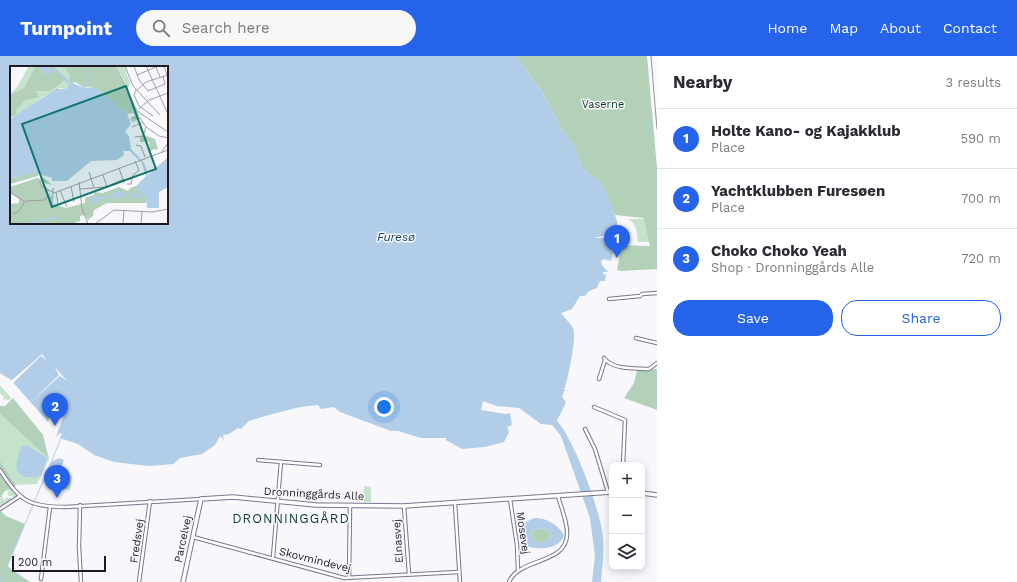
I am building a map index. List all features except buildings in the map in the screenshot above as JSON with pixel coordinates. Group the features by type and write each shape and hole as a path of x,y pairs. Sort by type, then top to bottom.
{"street":[{"path":"609,299 657,293"},
{"path":"636,338 657,343"},
{"path":"599,379 604,359 610,365 649,369 657,363"},
{"path":"594,407 625,420 623,462"},
{"name":"Dronninggårds Alle","path":"585,429 595,449 609,490"},
{"path":"258,460 320,465"},
{"path":"273,557 281,462"},
{"name":"Dronninggårds Alle","path":"0,470 14,491 20,496 30,502 50,507 233,497 350,506 404,506 558,495 609,493"},
{"path":"645,493 657,495"},
{"path":"509,582 518,570 552,557 559,552 565,543 567,531 558,495"},
{"path":"0,509 20,496"},
{"name":"Parcelvej","path":"183,582 201,499"},
{"name":"Mosevej","path":"510,499 517,545 518,570"},
{"name":"Fredsvej","path":"139,582 150,502"},
{"path":"455,503 460,582"},
{"path":"80,506 79,548 81,582"},
{"path":"349,578 350,506"},
{"name":"Elnasvej","path":"404,506 409,574"},
{"path":"41,579 50,507"},
{"name":"Skovmindevej","path":"192,537 349,578 459,572"}],"green space":[{"name":"Vaserne","path":"516,56 647,56 657,168 657,269 617,270 620,254 618,253 617,245 650,246 643,218 615,215 602,184 585,171 581,165 575,147 563,131 543,93"},
{"path":"629,219 643,219 649,242 638,242 637,232 632,221"},
{"path":"657,369 657,410 624,398 634,383 637,370"},
{"path":"0,385 11,398 9,400 2,399 4,397 0,393"},
{"path":"13,398 43,435 49,459 0,414 0,406 5,406"},
{"path":"0,414 49,459 37,484 16,485 0,461"},
{"path":"0,461 16,485 12,491 9,489 5,490 0,498"},
{"path":"65,475 72,476 70,490 64,489"},
{"path":"364,486 371,487 371,502 364,502"},
{"path":"9,489 18,496 16,498 7,495 9,490 4,492"},
{"path":"4,493 2,497 5,501 6,497 14,499 0,508 0,500"},
{"path":"0,510 6,516 25,524 7,566 30,582 0,582"},
{"path":"543,528 550,532 552,538 541,543 537,543 531,535 533,530"}],"water":[{"name":"Furesø","path":"0,56 516,56 543,93 563,131 575,147 581,165 586,172 599,180 606,191 617,221 618,253 613,253 611,261 604,259 601,261 602,265 608,272 603,272 603,274 608,275 606,275 605,281 600,281 597,288 589,291 585,296 580,296 572,309 561,313 573,328 574,340 570,368 564,390 569,391 564,391 562,397 566,402 557,421 564,430 579,460 598,513 603,539 601,582 592,582 595,556 590,518 561,436 552,425 541,424 519,408 497,406 483,401 481,410 506,414 510,413 512,425 507,427 509,432 504,442 485,447 462,449 446,440 446,438 421,438 398,431 391,431 340,412 334,407 321,409 318,405 300,407 249,421 241,429 238,428 229,434 223,435 224,440 220,436 215,445 202,454 180,458 173,464 149,466 114,462 94,455 78,444 60,438 62,434 60,433 56,437 63,418 52,413 48,422 11,380 0,373"},
{"path":"22,446 28,446 47,458 41,476 25,477 20,475 16,466"},
{"path":"59,458 64,460 60,473 55,475 51,484 47,482 44,477 50,463"},
{"path":"539,518 551,522 564,535 562,540 552,547 546,548 533,548 522,545 520,536 522,528 526,522","holes":["543,528 550,532 552,538 541,543 537,543 531,535 533,530"]}],"pier":[{"path":"617,232 617,242 611,242 612,245 605,245 610,243 605,242 604,238 594,238 603,236 605,233"},
{"path":"42,354 47,361 41,356 13,383 11,381"},
{"path":"54,366 67,381 60,376 31,402 59,375"},
{"path":"50,408 53,412 64,417 61,419 53,416 50,423 48,422 52,413 48,409"}],"waterway":[{"path":"51,463 61,438"},
{"path":"34,502 45,477"},
{"path":"4,574 33,505"},
{"path":"0,582 2,577"}],"tram line":[{"path":"651,56 657,129"}],"place":[{"name":"Holte Kano- og Kajakklub","path":"617,258"},
{"name":"Yachtklubben Furesøen","path":"55,426"},
{"name":"Choko Choko Yeah","path":"57,498"}],"district":[{"name":"DRONNINGGÅRD","path":"291,518"}]}
